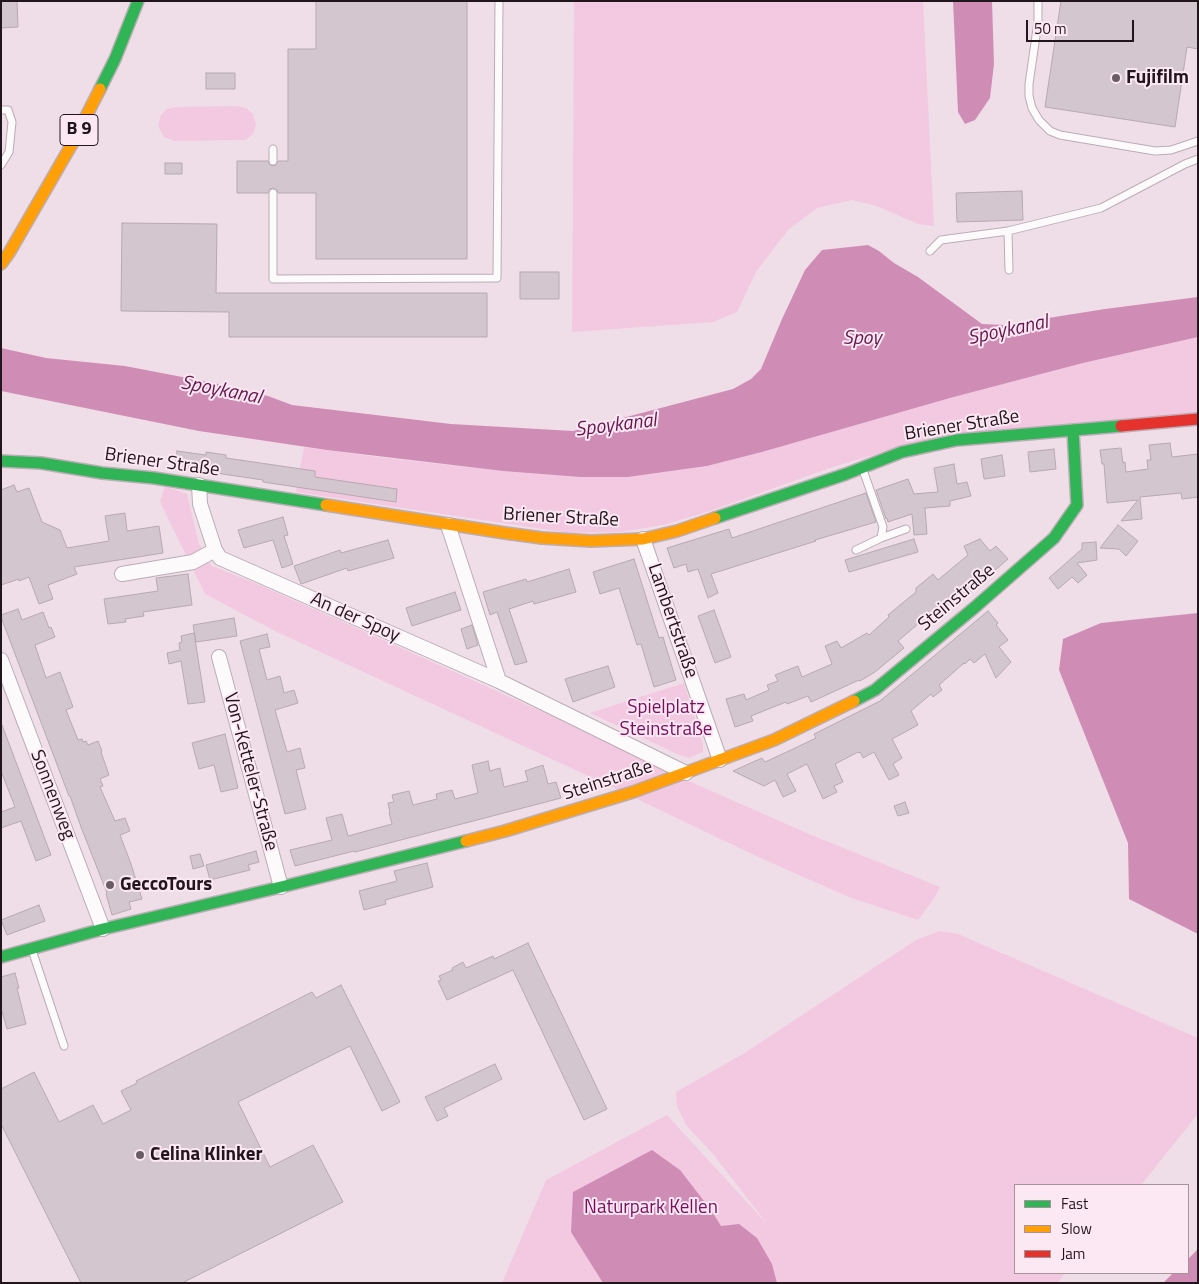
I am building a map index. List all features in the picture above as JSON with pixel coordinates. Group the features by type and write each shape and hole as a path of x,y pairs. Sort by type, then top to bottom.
{"street":[{"name":"B 9","path":"1,264 72,144 115,59 138,1"},
{"name":"Briener Straße","path":"1,461 41,463 102,473 154,478 448,525 542,538 591,541 643,539 677,531 902,452 957,440 1198,419"},
{"name":"Steinstraße","path":"1,957 103,929 506,831 633,792 774,740 875,690 974,608 1054,538 1077,505 1073,430"},
{"path":"122,574 193,562 215,550 200,504 199,485"},
{"path":"448,525 499,681"},
{"name":"Lambertstraße","path":"643,539 720,760"},
{"name":"An der Spoy","path":"215,550 220,558 499,681 686,773"},
{"name":"Von-Ketteler-Straße","path":"219,657 281,887"},
{"name":"Sonnenweg","path":"1,660 5,682 103,929"}],"lane":[{"path":"273,193 273,279 497,278 499,1"},
{"path":"1038,1 1038,22 1028,96 1039,120 1050,131 1060,135 1154,151 1171,150 1198,141"},
{"path":"1,110 8,110 12,122 9,152 1,165"},
{"path":"273,149 273,161"},
{"path":"930,251 941,240 1008,231 1101,208 1198,159"},
{"path":"1008,231 1009,270"},
{"path":"862,467 883,527 881,538"},
{"path":"856,550 906,529"},
{"path":"32,949 64,1046"}],"green space":[{"path":"574,1 923,1 934,226 918,224 877,206 852,200 817,208 788,230 756,272 737,312 713,322 572,332"},
{"path":"236,106 246,108 253,114 256,125 253,134 245,140 175,141 164,137 158,126 161,115 167,109 176,107"},
{"path":"1198,337 1198,412 907,445 833,467 707,512 663,525 621,532 569,533 296,492 304,447 503,471 580,477 628,477 707,466 1083,363"},
{"path":"165,486 187,494 199,544 212,566 255,583 552,716 666,771 809,834 940,887 935,897 918,920 851,898 756,856 275,631 205,594 160,502"},
{"name":"Spielplatz Steinstraße","path":"684,683 703,744 703,752 689,758 590,713"},
{"name":"Naturpark Kellen","path":"939,931 958,934 1198,1038 1198,1114 1142,1184 1014,1184 1014,1274 1064,1274 1058,1283 502,1283 546,1180 667,1115 768,1225 713,1154 686,1125 677,1106 676,1092 743,1054 916,940"}],"water":[{"path":"953,1 992,1 994,64 990,98 975,120 965,124 958,112"},
{"name":"Spoy","path":"868,245 918,277 982,324 1004,325 1198,297 1198,337 1083,363 707,466 628,477 580,477 503,471 327,450 199,431 1,391 1,348 46,358 125,366 224,385 268,396 292,405 451,424 573,431 733,389 751,379 761,369 805,270 822,250"},
{"path":"1198,613 1198,934 1129,899 1128,843 1059,670 1063,639 1101,623"},
{"path":"652,1150 680,1170 721,1226 739,1224 757,1238 772,1264 777,1283 603,1283 571,1232 573,1192"},
{"path":"1198,1249 1198,1283 1163,1283 1172,1274 1189,1274 1189,1258"}],"building":[{"path":"1,1 17,1 18,27 1,28"},
{"path":"316,1 467,1 467,259 316,259 316,193 278,193 273,188 268,193 237,193 237,161 268,161 273,166 278,161 288,161 288,49 316,49"},
{"name":"Fujifilm","path":"1061,1 1198,1 1198,49 1187,47 1175,127 1045,107"},
{"path":"206,73 235,73 235,89 206,89"},
{"path":"165,163 182,163 182,174 165,174"},
{"path":"1022,191 1023,220 957,222 956,193"},
{"path":"122,223 217,224 216,293 487,293 487,337 229,337 229,312 121,311"},
{"path":"520,272 559,272 559,299 520,299"},
{"path":"1170,443 1172,457 1198,454 1198,497 1182,499 1181,493 1140,497 1142,519 1121,521 1138,500 1107,503 1104,464 1102,464 1100,450 1121,448 1126,472 1148,469 1147,460 1151,460 1149,445"},
{"path":"1054,449 1056,469 1030,472 1028,452"},
{"path":"177,451 206,455 206,452 226,455 226,458 315,471 315,477 397,489 396,502 175,467"},
{"path":"1002,455 1005,476 984,479 981,459"},
{"path":"954,464 957,484 967,482 971,496 950,501 950,506 925,508 927,534 914,535 912,514 888,522 876,490 908,479 914,494 938,492 934,468"},
{"path":"14,485 17,492 29,488 42,522 60,530 67,548 109,541 105,516 125,513 127,531 159,526 163,553 74,567 77,574 48,585 53,599 39,604 29,577 1,585 1,490"},
{"path":"866,493 876,522 711,574 718,593 708,598 698,569 688,572 686,564 674,568 667,548 729,529 732,538"},
{"path":"283,517 288,535 284,536 293,564 282,568 273,540 244,548 238,530"},
{"path":"1118,525 1138,541 1126,556 1119,549 1100,548"},
{"path":"914,539 918,552 849,572 845,560"},
{"path":"980,539 990,551 996,546 1008,559 956,604 953,600 934,617 931,613 898,641 904,648 875,672 860,681 811,702 808,696 787,704 786,702 751,716 753,721 735,727 726,699 744,694 746,700 769,690 767,685 778,681 775,675 798,666 802,677 832,664 825,646 837,641 841,648 867,633 869,635 889,617 888,615 916,592 916,588 933,574 938,580 968,555 964,546"},
{"path":"388,540 394,558 348,571 347,568 301,584 294,566 340,550 341,553"},
{"path":"1096,542 1097,560 1077,563 1087,575 1078,583 1072,577 1058,589 1049,578 1082,549 1082,543"},
{"path":"634,559 659,638 663,637 676,680 654,687 641,644 637,645 619,588 600,594 593,572"},
{"path":"569,569 576,592 534,604 533,601 509,609 527,662 515,665 497,612 490,615 483,592 526,579 527,582"},
{"path":"188,574 192,605 143,612 144,616 125,619 126,622 108,624 104,599 158,591 156,578"},
{"path":"455,592 461,610 412,626 406,608"},
{"path":"18,609 22,620 43,612 49,628 51,627 55,637 35,645 46,678 60,672 73,707 66,710 78,740 86,741 88,745 98,741 102,751 109,775 100,779 103,786 100,787 115,821 125,818 130,831 120,835 142,899 129,902 131,909 112,915 107,893 1,617 1,615"},
{"path":"714,610 731,657 715,663 698,616"},
{"path":"988,611 1008,640 999,647 1011,662 996,678 985,654 974,663 970,659 939,685 942,690 933,697 931,694 911,711 918,725 892,739 902,758 893,764 899,775 889,780 874,752 863,758 860,752 858,752 835,764 843,782 834,786 837,792 823,799 807,764 787,774 796,791 783,797 775,780 764,786 733,771 762,758 765,762 791,750 816,738 814,734 880,701"},
{"path":"234,618 237,636 196,642 193,625"},
{"path":"472,625 478,645 467,649 461,629"},
{"path":"194,633 205,702 188,704 181,661 169,664 167,653 180,650 181,636"},
{"path":"267,634 270,647 259,649 267,680 280,676 284,693 294,690 298,703 275,710 287,752 300,748 305,768 296,770 306,809 285,814 240,641"},
{"path":"608,666 615,687 573,702 565,679"},
{"path":"1,725 51,855 36,861 21,821 1,828 1,812 15,807 1,771"},
{"path":"225,734 238,788 221,792 214,765 199,769 192,743"},
{"path":"488,761 490,771 500,768 504,787 528,781 525,771 543,765 548,784 556,782 561,798 295,866 290,850 332,840 326,818 342,814 348,836 392,824 388,803 394,802 392,795 409,791 413,805 437,799 436,794 452,790 455,799 478,793 472,765"},
{"path":"905,802 909,813 898,816 894,806"},
{"path":"256,851 259,862 248,865 250,870 210,880 206,865"},
{"path":"200,854 204,866 193,869 190,856"},
{"path":"427,863 433,887 385,900 386,904 364,910 359,891 397,881 394,871"},
{"path":"39,905 45,921 7,935 1,920"},
{"path":"528,943 607,1109 584,1120 513,970 447,1000 438,981 441,980 439,976 453,970 452,968 463,962 466,968 493,956 494,959"},
{"path":"15,973 26,1024 7,1029 1,1008 1,977"},
{"path":"341,985 400,1102 382,1111 350,1046 238,1102 270,1167 313,1145 343,1202 182,1283 81,1283 1,1124 1,1089 34,1072 59,1122 93,1105 103,1124 131,1110 121,1091 137,1083 136,1081 312,992 316,998"},
{"path":"495,1064 502,1079 444,1108 448,1116 437,1121 425,1097"}],"traffic: fast":[{"path":"100,89 115,59 138,1"},
{"path":"715,518 846,474 902,452 957,440 1121,426"},
{"path":"854,701 875,690 974,608 1054,538 1077,505 1073,430"},
{"path":"1,461 41,463 102,473 154,478 326,505"},
{"path":"1,957 103,929 466,841"}],"traffic: slow":[{"path":"1,264 72,144 100,89"},
{"path":"326,505 505,533 542,538 591,541 643,539 677,531 715,518"},
{"path":"466,841 633,792 774,740 854,701"}],"traffic: jam":[{"path":"1121,426 1198,419"}],"place":[{"name":"Fujifilm","path":"1116,78"},
{"name":"GeccoTours","path":"110,885"},
{"name":"Celina Klinker","path":"140,1155"}],"water label":[{"name":"Spoykanal","path":"1008,331"},
{"name":"Spoykanal","path":"221,391"},
{"name":"Spoykanal","path":"616,426"}]}
